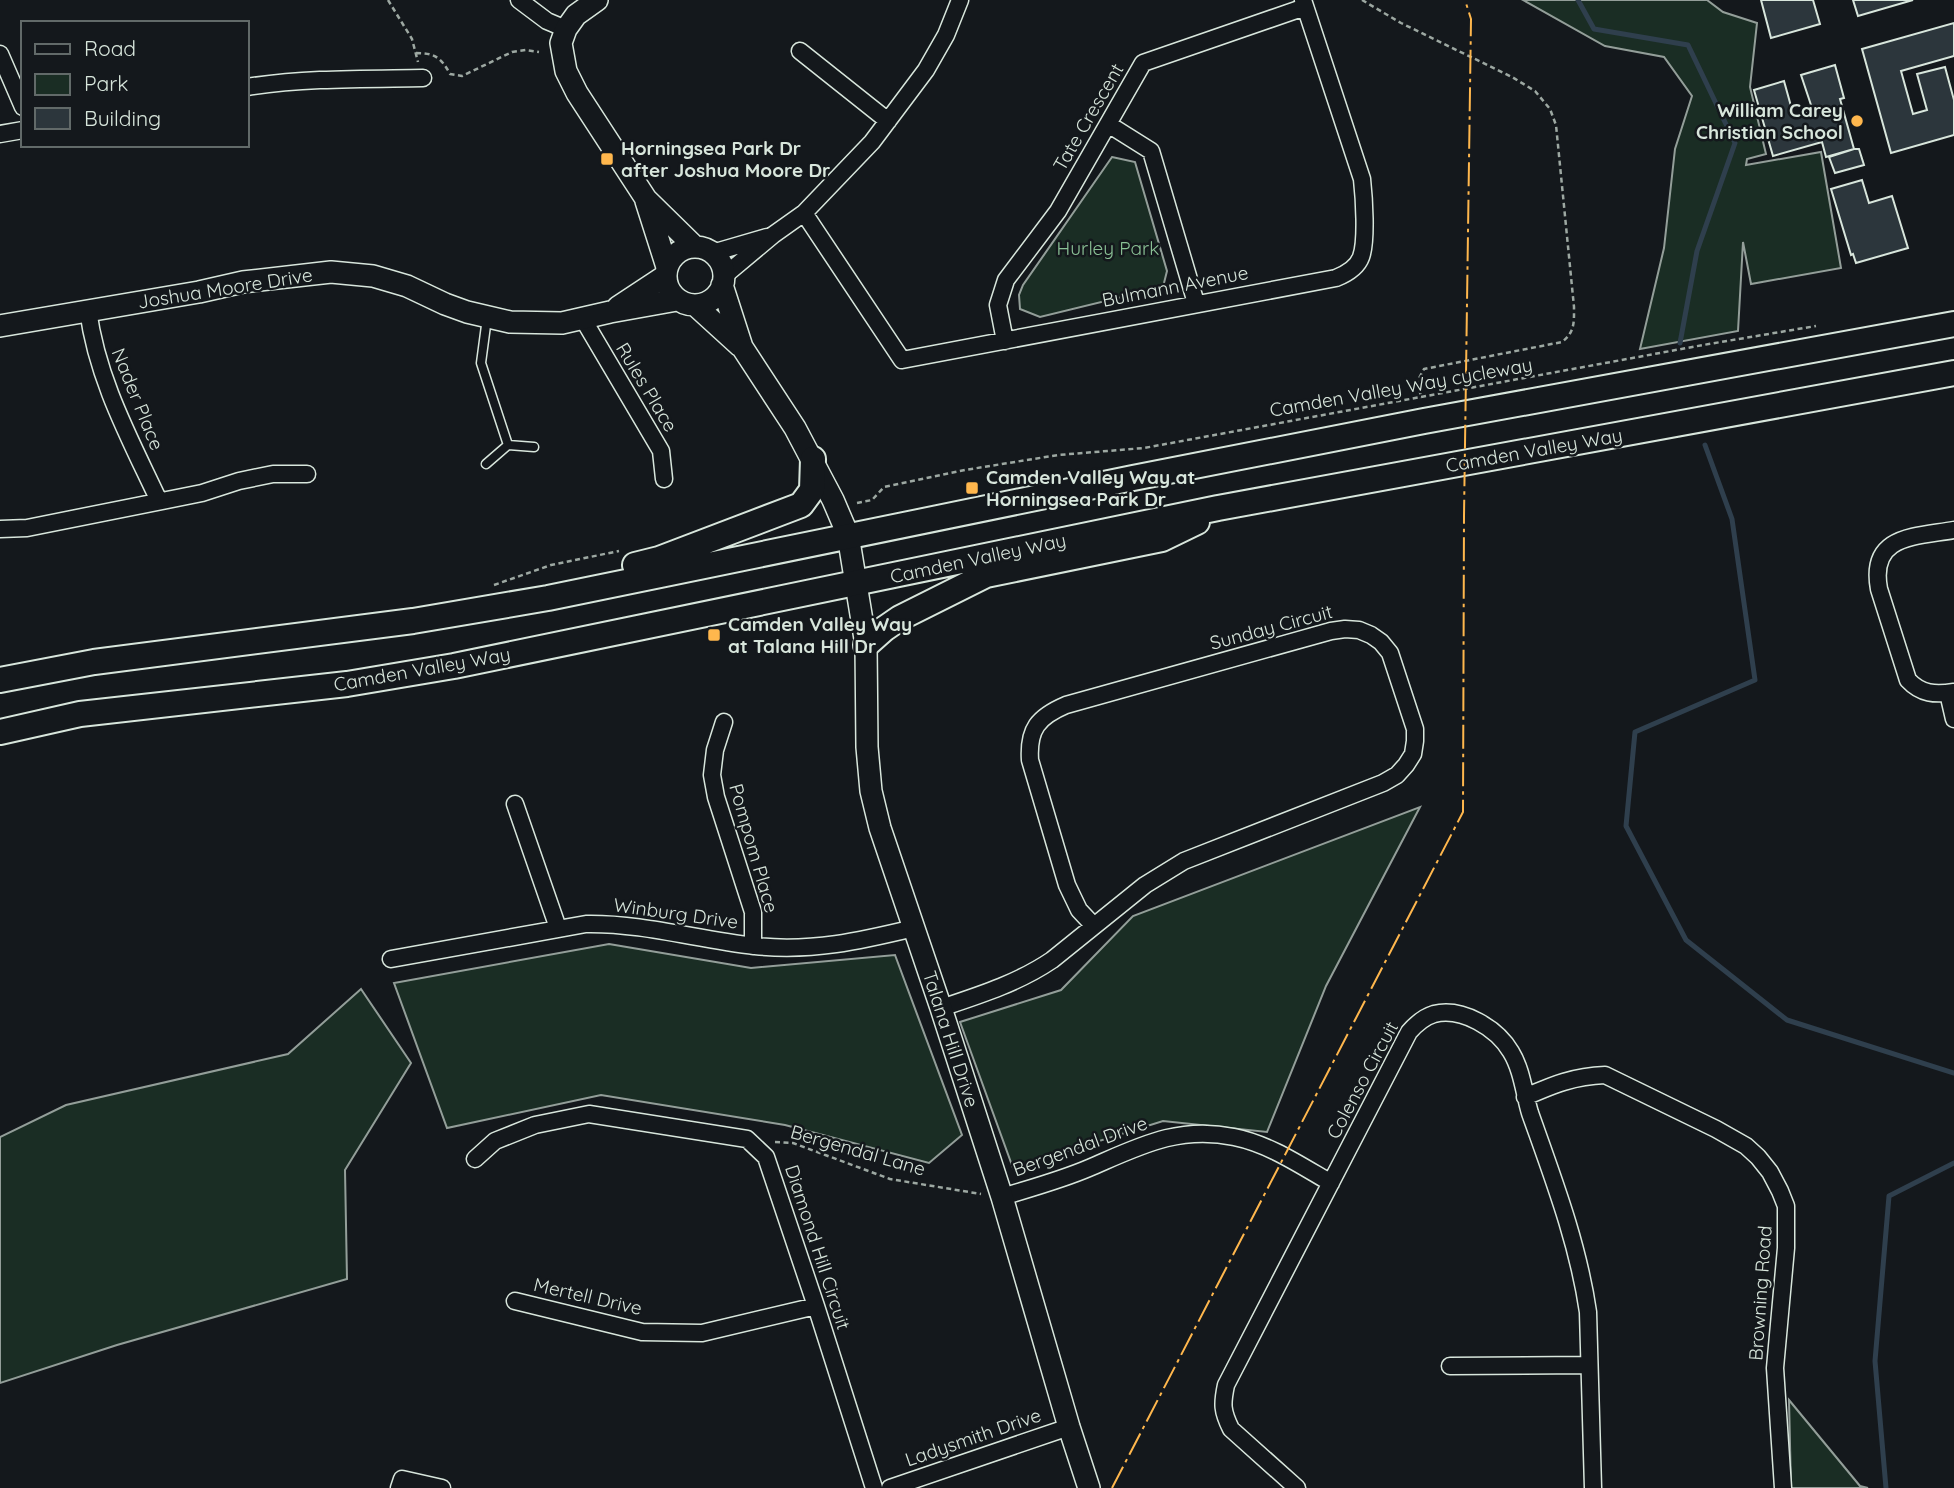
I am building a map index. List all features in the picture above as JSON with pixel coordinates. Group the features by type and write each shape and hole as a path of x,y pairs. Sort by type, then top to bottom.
{"main road":[{"path":"0,680 108,660 452,615 548,598 848,535 1424,421 1954,324"},
{"name":"Camden Valley Way","path":"0,732 79,714 347,684 454,666 1218,508 1954,373"},
{"path":"452,615 659,559 801,505 811,490 813,459"},
{"path":"866,645 900,618 986,575 1162,539 1200,521 1218,508"}],"street":[{"path":"519,0 547,21 566,29"},
{"path":"597,0 576,15 566,29 561,43 569,78 646,199 703,250 718,259 742,347"},
{"path":"686,303 703,304 712,300 723,281 773,235 804,213 849,167 926,70 946,35 960,0"},
{"name":"Tate Crescent","path":"1005,341 998,305 1006,281 1058,211 1143,63 1304,3"},
{"name":"Bulmann Avenue","path":"804,213 902,360 1336,278 1354,268 1361,259 1364,205 1362,179 1304,3"},
{"path":"800,51 888,121"},
{"path":"0,54 21,102"},
{"path":"248,87 305,80 423,78"},
{"path":"1108,124 1151,150 1196,303"},
{"path":"0,134 21,130"},
{"path":"646,199 671,293 742,347"},
{"path":"666,272 671,259 678,253 773,235"},
{"name":"Joshua Moore Drive","path":"0,326 200,292 243,282 331,272 373,276 407,286 444,304 487,318 535,324 562,323 610,312 686,303"},
{"name":"Joshua Moore Drive","path":"610,312 666,272"},
{"name":"Nader Place","path":"88,310 91,334 109,395 159,501"},
{"name":"Rules Place","path":"583,319 661,451 664,479"},
{"name":"Talana Hill Drive","path":"742,347 813,459 848,535 866,645 867,747 871,791 880,828 1002,1197 1089,1488"},
{"path":"0,529 27,528 202,493 273,474 307,474"},
{"path":"1954,530 1893,544 1880,556 1877,576 1908,680 1924,692 1951,692 1954,719"},
{"name":"Sunday Circuit","path":"941,1008 997,989 1036,970 1094,926 1145,885 1184,861 1383,783 1397,775 1413,754 1415,729 1390,653 1381,642 1359,630 1331,631 1066,705 1039,720 1029,745 1030,760 1067,885 1079,910 1094,926"},
{"name":"Pompom Place","path":"724,722 715,750 712,775 716,797 754,912 753,946"},
{"path":"515,804 558,928"},
{"name":"Winburg Drive","path":"391,960 586,924 614,924 780,948 851,943 914,929"},
{"name":"Colenso Circuit","path":"1297,1488 1231,1429 1222,1402 1226,1385 1409,1032 1432,1014 1447,1012 1461,1015 1486,1027 1500,1037 1511,1052 1520,1070 1525,1097 1578,1256 1588,1312 1593,1488"},
{"name":"Browning Road","path":"1525,1097 1557,1083 1605,1075 1746,1146 1770,1172 1786,1206 1786,1248 1775,1368 1783,1488"},
{"path":"475,1159 495,1142 536,1125 589,1114 747,1139"},
{"name":"Bergendal Drive","path":"1002,1197 1065,1177 1140,1145 1184,1134 1209,1133 1257,1144 1331,1182"},
{"name":"Diamond Hill Circuit","path":"747,1139 766,1157 874,1488"},
{"name":"Mertell Drive","path":"515,1301 642,1332 690,1333 702,1333 816,1306"},
{"path":"1450,1366 1589,1365"},
{"name":"Ladysmith Drive","path":"890,1488 1069,1427"},
{"path":"400,1484 442,1488"}],"lane":[{"path":"487,318 481,363 508,445"},
{"path":"486,464 508,445 534,447"}],"path":[{"path":"388,0 412,39 423,78"},
{"path":"1362,0 1401,23 1535,91 1550,109 1556,125 1574,307 1574,327 1570,337 1562,342 1424,369 1418,380 1421,397"},
{"path":"416,52 431,52 444,63 450,74 461,76 512,52 539,52"},
{"name":"Camden Valley Way cycleway","path":"859,503 872,500 884,487 965,470 1058,455 1144,448 1703,345 1816,327"},
{"path":"491,586 551,565 619,551"},
{"name":"Bergendal Lane","path":"747,1139 793,1143 890,1179 1002,1197"}],"green space":[{"path":"1523,0 1707,0 1723,12 1757,23 1750,87 1766,154 1747,159 1746,165 1821,152 1841,268 1751,284 1743,242 1738,331 1640,349 1664,248 1675,149 1692,96 1664,57 1605,46"},
{"name":"Hurley Park","path":"1112,157 1135,162 1167,271 1163,287 1040,317 1020,309 1019,295 1023,285"},
{"path":"1420,807 1326,986 1267,1132 1163,1121 1013,1168 960,1022 1061,990 1133,916"},
{"path":"609,944 751,968 895,955 962,1135 929,1163 785,1125 601,1095 447,1128 394,983"},
{"path":"361,989 411,1063 345,1170 347,1279 117,1345 0,1383 0,1137 66,1105 288,1054"},
{"path":"1789,1400 1860,1486 1868,1488 1791,1488"}],"building":[{"path":"1761,0 1813,0 1820,24 1771,38"},
{"path":"1853,0 1913,0 1858,16"},
{"path":"1954,23 1954,56 1901,71 1913,114 1927,110 1917,74 1945,67 1954,100 1954,135 1891,153 1862,49"},
{"path":"1835,65 1844,98 1840,99 1854,149 1826,157 1822,142 1773,156 1754,90 1784,81 1794,117 1813,111 1801,75"},
{"path":"1859,149 1864,165 1835,173 1829,157"},
{"path":"1862,180 1869,203 1892,196 1908,248 1856,263 1853,254 1851,255 1831,189"}],"waterway":[{"path":"1578,0 1594,29 1688,45 1735,143 1697,251 1680,343"},
{"path":"1705,445 1732,519 1755,680 1635,732 1626,826 1686,940 1787,1020 1954,1073"},
{"path":"1886,1488 1875,1361 1889,1196 1954,1163"}],"power":[{"path":"1112,1488 1463,812 1471,19 1465,0"}],"place":[{"name":"William Carey Christian School","path":"1857,121"},
{"name":"Horningsea Park Dr after Joshua Moore Dr","path":"607,159"},
{"name":"Camden Valley Way at Horningsea Park Dr","path":"972,488"},
{"name":"Camden Valley Way at Talana Hill Dr","path":"714,635"}]}
